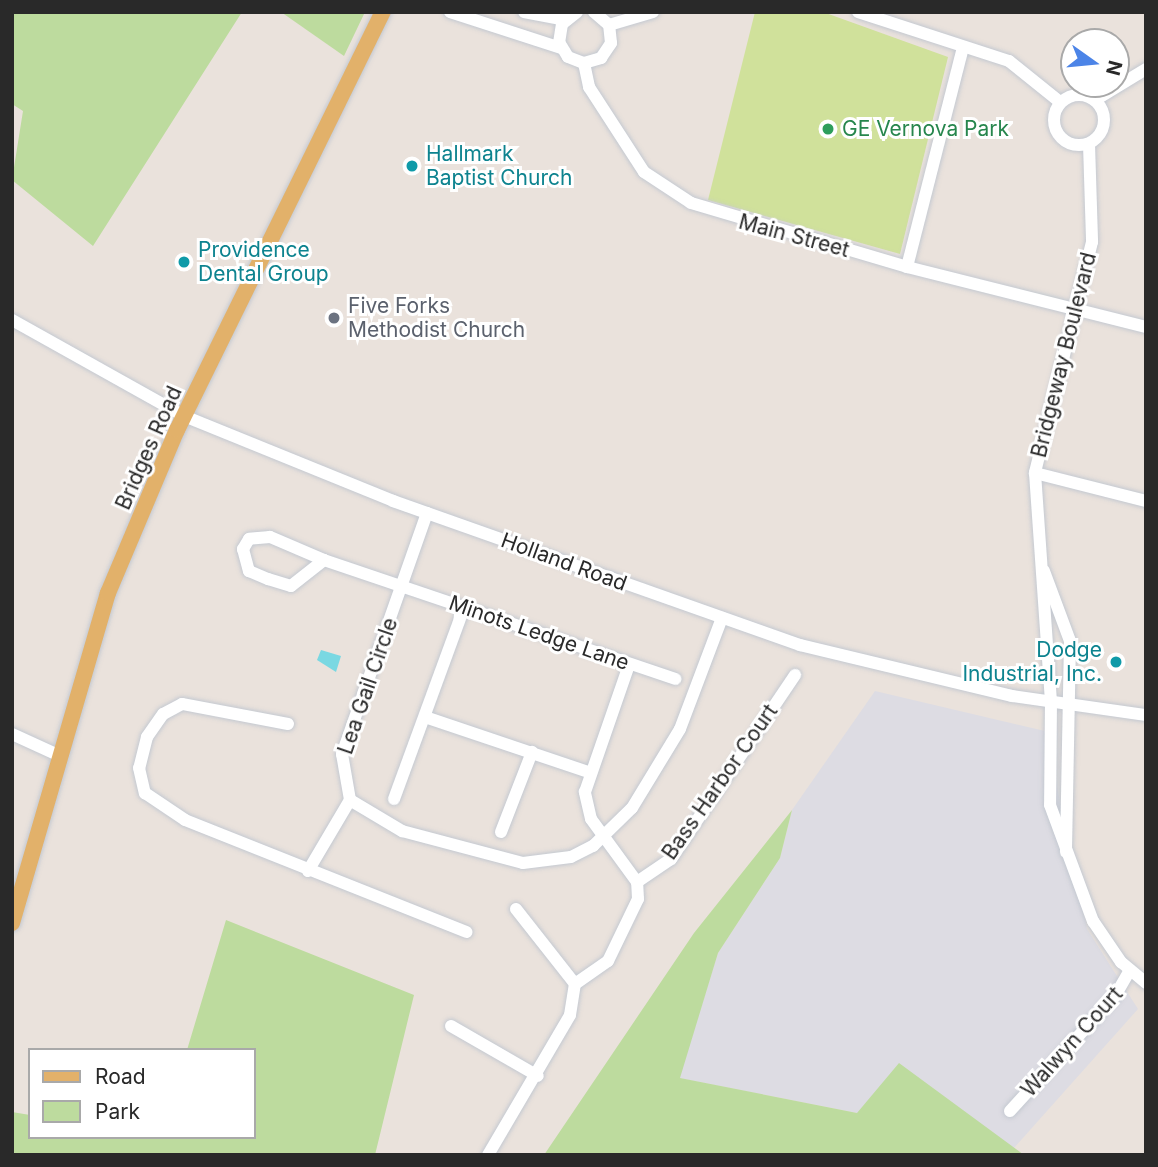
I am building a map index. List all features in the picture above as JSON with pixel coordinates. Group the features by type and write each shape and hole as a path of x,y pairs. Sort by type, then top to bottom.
{"main road":[{"name":"Bridges Road","path":"13,916 108,593 184,416 383,12"}],"street":[{"path":"450,12 561,48 584,63 609,49 609,25 594,12"},
{"path":"524,12 571,16 561,48"},
{"path":"609,25 653,12"},
{"path":"858,12 1009,61 1060,102"},
{"path":"907,267 963,48"},
{"name":"Main Street","path":"584,63 589,88 632,156 665,191 722,216 907,267 1146,327"},
{"path":"1095,100 1104,124 1088,144 1072,145 1058,135 1053,118 1060,102 1073,95 1095,100 1146,69"},
{"name":"Bridgeway Boulevard","path":"1088,144 1092,242 1035,473 1051,700 1050,804 1065,859 1099,932 1130,970 1146,983"},
{"name":"Holland Road","path":"12,320 184,416 427,513 722,618 800,645 1070,704 1146,715"},
{"path":"1035,473 1146,501"},
{"name":"Lea Gail Circle","path":"350,800 342,777 346,738 427,513"},
{"name":"Minots Ledge Lane","path":"324,560 291,586 249,571 243,549 249,539 270,537 324,560 675,679"},
{"name":"Bridgeway Boulevard","path":"1042,566 1062,607 1070,641 1065,859"},
{"path":"394,800 464,608"},
{"path":"308,870 350,800 402,831 523,863 571,857 606,835 632,808 680,729 722,618"},
{"path":"488,1155 538,1076 570,1015 575,984 608,961 635,915 637,882 606,835 591,819 585,792 629,665"},
{"name":"Bass Harbor Court","path":"637,882 671,859 795,675"},
{"path":"288,724 182,704 163,714 147,737 139,768 145,793 155,805 308,870 467,932"},
{"path":"425,717 591,773"},
{"path":"12,734 60,756"},
{"path":"501,832 532,752"},
{"path":"516,909 575,984"},
{"name":"Walwyn Court","path":"1010,1111 1115,996 1130,970"},
{"path":"451,1026 538,1076"}],"shaded area":[{"path":"875,691 1045,731 1087,929 1138,1009 1014,1148 974,1119 857,1113 679,1078 718,953 780,858 792,810"}],"green space":[{"path":"12,12 242,12 93,246 12,180 23,111 12,104"},
{"path":"281,12 365,12 344,56"},
{"name":"GE Vernova Park","path":"755,12 823,12 948,57 900,254 708,200"},
{"path":"792,810 780,858 718,953 680,1078 857,1113 899,1063 1024,1155 544,1155 694,933"},
{"path":"226,920 414,995 375,1155 12,1155 12,1112 28,1115 28,1139 256,1139 256,1048 188,1048"}],"water":[{"path":"321,650 341,656 336,672 317,660"}],"place":[{"name":"GE Vernova Park","path":"828,129"},
{"name":"Hallmark Baptist Church","path":"412,166"},
{"name":"Providence Dental Group","path":"184,262"},
{"name":"Five Forks Methodist Church","path":"334,318"},
{"name":"Dodge Industrial, Inc.","path":"1116,662"}]}
